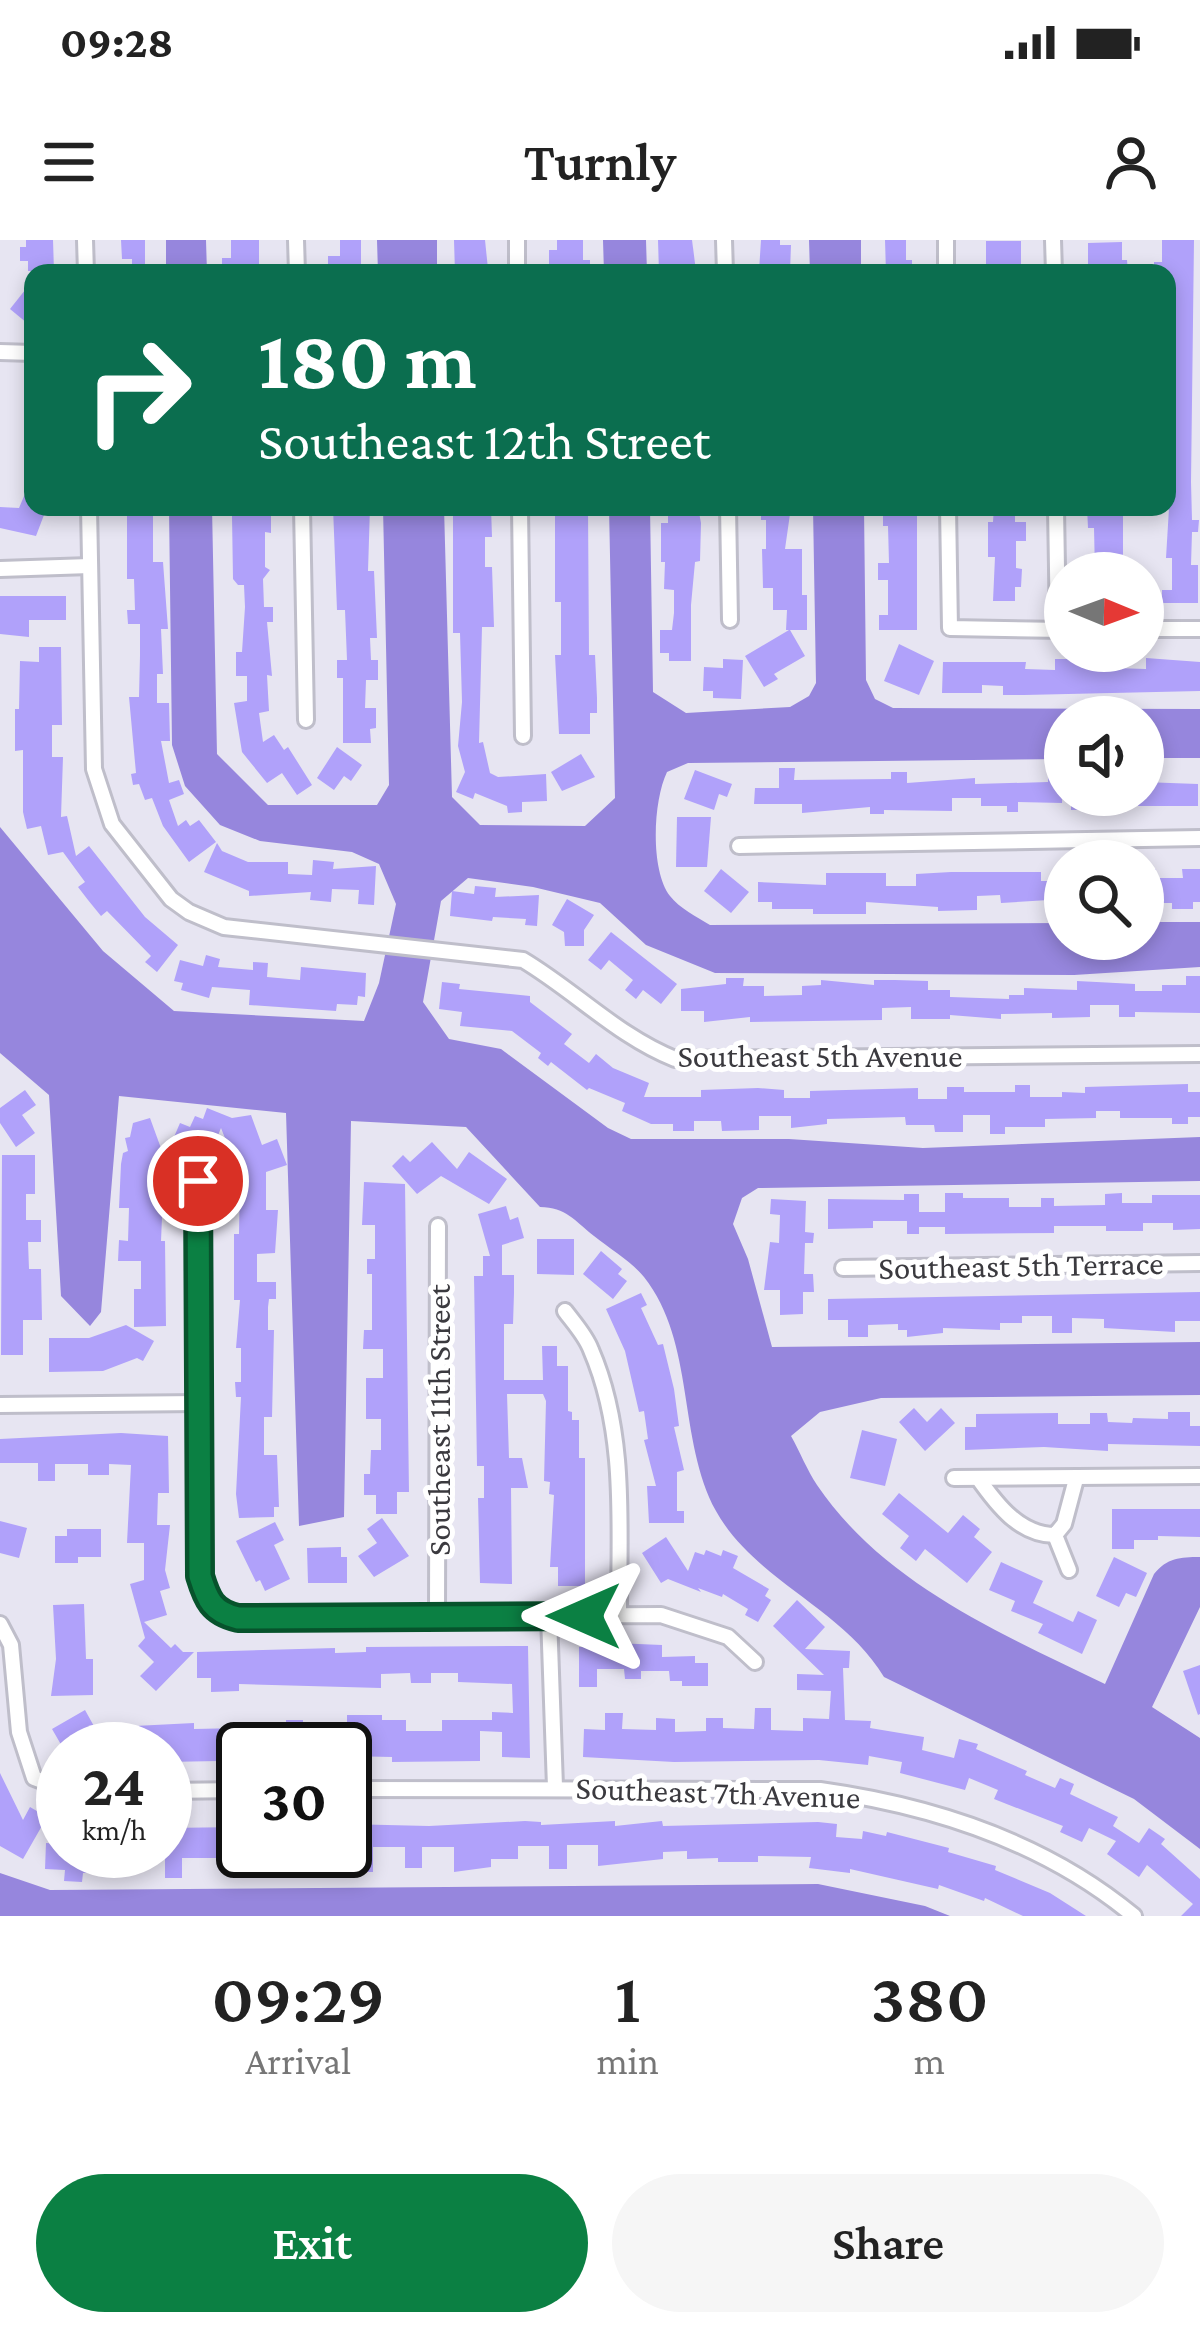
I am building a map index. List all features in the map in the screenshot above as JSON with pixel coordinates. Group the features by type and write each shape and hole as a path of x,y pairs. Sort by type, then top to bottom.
{"street":[{"path":"0,568 90,566 89,516"},
{"path":"302,516 306,720"},
{"path":"520,516 523,736"},
{"path":"728,516 730,620"},
{"path":"948,516 950,628 1044,630"},
{"path":"1056,516 1058,552"},
{"name":"Southeast 5th Avenue","path":"90,566 94,769 100,797 112,824 171,899 189,913 224,926 523,960 645,1047 675,1059 1200,1054"},
{"path":"1164,629 1200,629"},
{"path":"739,846 1200,838"},
{"path":"198,1181 200,1576 208,1602 238,1618 661,1615 728,1637 755,1662"},
{"name":"Southeast 11th Street","path":"437,1614 438,1226"},
{"name":"Southeast 5th Terrace","path":"843,1268 1200,1263"},
{"path":"566,1311 590,1346 610,1410 619,1471 619,1616"},
{"path":"0,1405 200,1403"},
{"path":"954,1478 1200,1477"},
{"path":"978,1478 998,1506 1029,1531 1055,1535"},
{"path":"1055,1535 1064,1524 1076,1479"},
{"path":"1055,1535 1069,1570"},
{"path":"549,1616 555,1787"},
{"path":"0,1624 11,1645 19,1732 36,1779"},
{"name":"Southeast 7th Avenue","path":"372,1789 820,1790 881,1798 972,1824 1031,1849 1134,1916"}],"shaded area":[{"path":"166,240 206,240 207,264 166,264"},
{"path":"377,240 437,240 437,264 378,264"},
{"path":"603,240 646,240 647,264 604,264"},
{"path":"809,240 861,240 861,264 810,264"},
{"path":"169,516 212,516 217,754 268,805 377,805 389,785 383,516 444,516 452,797 480,825 585,826 615,798 609,516 650,516 653,692 686,713 790,707 809,696 816,683 813,516 864,516 866,680 875,699 893,708 1044,708 1044,759 688,763 667,772 659,800 657,853 670,896 710,925 1044,923 1044,960 1164,960 1164,922 1200,922 1200,967 1074,975 715,973 646,945 600,903 468,878 441,901 423,1002 449,1039 501,1049 608,1128 631,1139 789,1139 923,1148 1200,1137 1200,1181 758,1188 742,1198 733,1224 748,1259 772,1347 1200,1342 1200,1395 881,1398 820,1412 791,1436 817,1485 844,1520 910,1578 986,1625 1105,1684 1154,1574 1174,1560 1200,1557 1200,1607 1152,1707 1200,1738 1200,1849 1134,1799 884,1677 846,1632 753,1557 716,1511 704,1483 672,1331 644,1277 570,1216 540,1207 466,1127 351,1121 344,1517 299,1526 286,1113 119,1096 101,1312 90,1326 61,1296 49,1095 0,1053 0,827 103,951 174,1011 364,1021 379,983 396,904 379,864 352,852 260,841 220,825 185,786 172,745"},
{"path":"1164,709 1200,709 1200,758 1164,758"},
{"path":"0,1873 50,1890 818,1884 925,1906 950,1916 0,1916"}],"building":[{"path":"26,240 53,240 54,264 20,261 20,247 26,247"},
{"path":"121,240 145,240 145,264 122,259"},
{"path":"231,240 259,240 259,264 222,264 222,258 231,258"},
{"path":"340,240 361,240 361,264 328,264 328,256 340,256"},
{"path":"454,240 485,240 487,264 455,264"},
{"path":"557,240 583,240 583,260 590,264 549,264 549,250 557,250"},
{"path":"658,240 692,240 695,264 659,264"},
{"path":"761,240 791,245 790,264 759,264"},
{"path":"885,240 906,240 906,260 912,264 886,264"},
{"path":"1162,240 1194,240 1191,482 1192,520 1199,520 1198,532 1192,532 1191,565 1198,565 1198,603 1164,603 1164,590 1172,590 1172,558 1166,558 1169,516 1176,516 1176,264 1154,262 1162,262"},
{"path":"986,241 1021,241 1021,264 986,264"},
{"path":"1122,242 1122,260 1127,264 1088,264 1088,243"},
{"path":"24,291 24,321 10,309"},
{"path":"24,496 24,516 44,516 36,536 0,528 0,507 19,508"},
{"path":"127,516 153,516 153,562 163,562 168,629 161,629 163,674 157,674 157,703 169,703 170,741 161,741 169,783 179,780 184,794 169,800 178,826 199,820 216,842 189,862 163,826 152,798 145,800 139,784 133,785 131,774 136,773 129,697 139,697 140,624 128,624 127,610 135,610 134,579 127,579"},
{"path":"232,516 271,516 271,533 265,532 265,567 270,570 263,579 264,607 273,607 273,622 267,622 272,676 267,675 269,711 259,713 263,742 274,735 284,750 288,747 312,785 297,795 282,773 267,783 242,752 234,703 247,701 247,676 236,676 245,607 244,585 233,579"},
{"path":"333,516 370,516 368,571 374,571 377,638 370,638 371,660 378,660 378,680 366,680 365,708 376,708 371,743 343,743 343,678 337,678 337,660 347,660 345,610 337,610"},
{"path":"453,516 491,516 492,537 485,537 485,567 492,567 494,627 482,627 479,743 483,742 490,773 498,777 546,774 547,801 522,802 522,812 508,813 507,806 475,793 473,799 456,792 465,772 458,746 460,633 453,633"},
{"path":"555,516 588,516 589,655 595,655 597,698 597,713 590,713 590,734 559,734 555,655 561,655 561,602 555,602"},
{"path":"668,516 700,516 701,523 700,561 695,562 691,605 691,661 669,661 669,653 660,653 660,630 672,630 674,613 674,590 664,589 665,562 661,562 661,523 668,523"},
{"path":"761,516 790,516 785,549 802,549 802,595 807,595 807,630 790,630 805,656 774,674 778,679 764,687 745,656 789,630 787,610 773,610 773,588 763,588 766,520"},
{"path":"883,516 917,516 917,630 879,630 879,615 888,615 888,580 878,580 878,563 889,563 888,526 883,526"},
{"path":"993,516 1015,516 1015,522 1026,522 1026,541 1016,541 1016,568 1022,569 1015,601 993,601 995,557 988,557 988,522 993,522"},
{"path":"1087,516 1123,516 1123,552 1095,552 1094,528 1088,528"},
{"path":"0,596 66,596 66,620 29,620 29,637 0,634"},
{"path":"899,644 934,661 919,695 884,681"},
{"path":"39,647 61,647 62,725 52,725 52,757 63,757 61,817 67,816 76,856 89,846 145,917 178,945 157,972 145,962 151,956 107,911 101,916 88,900 78,887 85,882 63,852 48,855 41,826 27,829 23,750 15,751 15,709 19,709 20,661 39,662"},
{"path":"723,659 743,660 741,699 713,698 713,691 703,691 704,667 723,668"},
{"path":"1164,659 1200,662 1200,691 1003,695 1003,686 982,685 982,693 942,693 943,662 1026,662 1025,669 1164,672"},
{"path":"337,747 362,765 351,781 344,776 334,790 317,778"},
{"path":"581,754 595,777 562,791 551,772"},
{"path":"779,768 795,768 794,780 891,779 891,772 907,772 907,783 975,778 975,784 1044,782 1044,803 1018,802 1018,812 1007,812 1007,806 981,806 981,798 952,798 952,811 884,810 884,814 870,814 870,807 802,813 802,804 754,804 755,788 779,788"},
{"path":"695,770 732,784 727,797 719,794 714,810 684,799"},
{"path":"1164,783 1198,784 1198,806 1164,806"},
{"path":"677,817 711,817 707,867 676,867"},
{"path":"217,843 222,851 248,862 288,862 288,874 312,875 313,860 334,862 333,869 376,866 374,905 358,904 359,890 332,889 331,902 310,900 311,892 249,896 249,891 204,872"},
{"path":"721,869 749,892 731,913 704,891"},
{"path":"1182,869 1200,869 1200,902 1193,902 1193,909 1172,909 1172,903 1164,903 1164,878 1183,878"},
{"path":"1041,872 1044,900 1001,903 1000,895 977,896 977,910 938,911 938,907 866,902 866,914 813,914 813,909 772,909 772,902 758,902 758,882 826,885 826,873 886,873 886,886 916,886 916,874"},
{"path":"475,886 496,888 495,897 539,895 537,926 525,925 526,919 450,916 452,891 474,894"},
{"path":"567,899 594,915 584,930 584,946 565,946 564,932 552,925"},
{"path":"611,932 677,984 661,1004 643,990 636,999 625,990 633,980 609,960 601,970 588,960"},
{"path":"206,955 220,959 218,967 253,970 253,962 268,963 267,977 300,980 301,967 366,973 365,997 358,996 357,1005 337,1004 336,1011 249,1005 250,990 212,987 209,998 181,990 183,983 174,981 180,960 203,966"},
{"path":"1186,976 1200,976 1200,1013 1135,1012 1135,1017 1119,1017 1119,1005 1090,1005 1090,1017 1052,1018 1052,1013 1001,1014 1001,1019 950,1015 950,1019 911,1019 911,1007 882,1008 882,1020 750,1022 750,1017 704,1022 704,1011 681,1011 681,989 726,984 726,978 744,978 743,986 764,986 764,996 802,995 802,986 821,985 821,980 874,985 874,980 895,980 928,981 928,990 950,990 950,997 1009,999 1009,995 1024,995 1024,988 1077,990 1077,981 1135,984 1135,991 1162,991 1162,985 1186,985"},
{"path":"442,982 460,984 459,989 530,996 530,1002 572,1034 564,1044 589,1063 596,1054 613,1068 649,1083 644,1097 701,1097 701,1090 758,1088 784,1090 784,1098 810,1098 810,1091 918,1088 918,1099 947,1099 947,1087 964,1087 964,1092 1015,1092 1015,1085 1030,1085 1030,1097 1062,1097 1062,1092 1085,1093 1085,1087 1188,1084 1188,1092 1200,1092 1200,1117 1188,1117 1188,1124 1172,1124 1172,1118 1120,1118 1120,1111 1096,1111 1096,1118 1045,1119 1045,1127 1005,1127 1005,1134 990,1134 990,1115 963,1115 963,1132 906,1125 905,1117 827,1119 827,1124 791,1128 791,1116 759,1116 759,1130 722,1131 721,1121 694,1121 694,1131 673,1131 673,1124 651,1124 622,1111 625,1103 587,1090 551,1062 548,1066 538,1058 541,1053 512,1031 460,1026 462,1012 439,1009"},
{"path":"25,1090 36,1105 22,1115 35,1133 16,1147 0,1123 0,1108"},
{"path":"207,1108 232,1118 251,1115 262,1145 277,1139 287,1165 266,1172 266,1210 278,1210 275,1253 257,1254 257,1282 276,1282 276,1299 269,1299 268,1307 268,1330 274,1330 272,1417 264,1417 264,1455 277,1455 279,1507 274,1507 274,1517 239,1518 236,1494 241,1397 236,1397 235,1382 241,1382 241,1348 236,1348 240,1300 234,1300 234,1234 239,1234 240,1176 221,1128 210,1155 171,1144 180,1123 190,1127 195,1116 203,1119"},
{"path":"150,1118 166,1162 155,1165 155,1193 163,1194 166,1326 134,1327 134,1289 141,1289 141,1261 118,1261 119,1240 128,1241 129,1208 119,1208 121,1164 133,1123"},
{"path":"432,1142 457,1169 469,1152 507,1179 489,1204 441,1176 417,1194 392,1166 403,1155 410,1162"},
{"path":"2,1155 35,1155 35,1194 26,1194 26,1220 41,1220 41,1242 28,1242 29,1269 41,1269 42,1320 23,1320 23,1355 1,1355"},
{"path":"364,1182 405,1184 409,1492 397,1492 397,1514 376,1514 376,1495 364,1495 371,1450 381,1450 381,1419 366,1419 366,1378 383,1378 383,1349 363,1349 364,1330 372,1330 372,1274 367,1274 367,1259 375,1259 375,1225 362,1225"},
{"path":"945,1193 1009,1198 1009,1207 1041,1207 1041,1198 1054,1198 1054,1206 1105,1205 1105,1194 1122,1193 1122,1203 1152,1203 1152,1195 1200,1195 1200,1229 1173,1230 1173,1223 1143,1223 1143,1231 1054,1226 1054,1233 945,1234 945,1227 919,1227 919,1234 907,1234 907,1221 873,1221 873,1228 828,1229 828,1199 904,1200 904,1194 919,1194 919,1212 945,1212"},
{"path":"771,1199 806,1201 805,1232 814,1233 813,1243 805,1243 804,1274 813,1274 814,1292 803,1292 803,1314 780,1315 780,1290 764,1290 770,1242 779,1243 780,1215 770,1214"},
{"path":"506,1206 510,1220 518,1217 524,1238 502,1245 502,1275 514,1275 513,1324 504,1324 504,1380 543,1380 542,1346 557,1346 557,1366 568,1366 568,1411 572,1420 579,1420 579,1458 585,1458 585,1586 558,1586 558,1567 550,1567 554,1495 549,1494 550,1482 544,1481 543,1394 507,1394 509,1458 522,1458 528,1488 511,1488 512,1584 480,1583 478,1498 484,1498 484,1466 477,1466 474,1276 483,1276 483,1256 490,1256 478,1214"},
{"path":"537,1239 574,1239 574,1275 537,1274"},
{"path":"601,1251 622,1269 618,1274 627,1281 613,1299 583,1274"},
{"path":"1200,1292 1200,1321 1175,1321 1175,1332 1104,1328 1104,1319 1072,1318 1072,1333 1052,1333 1052,1316 1022,1316 1022,1323 1000,1323 1000,1330 943,1328 943,1333 907,1337 907,1330 898,1330 898,1324 868,1325 868,1337 848,1337 848,1320 828,1320 828,1299"},
{"path":"641,1293 647,1305 641,1308 658,1345 663,1344 674,1389 679,1426 674,1427 684,1470 677,1472 677,1511 684,1511 684,1523 649,1523 647,1486 656,1486 644,1440 648,1439 644,1411 639,1412 625,1351 606,1309"},
{"path":"126,1325 154,1341 143,1361 137,1358 103,1371 49,1372 49,1338 89,1338"},
{"path":"914,1408 927,1422 941,1408 955,1423 925,1451 899,1422"},
{"path":"1168,1412 1190,1412 1190,1426 1200,1426 1200,1446 965,1450 965,1427 976,1427 976,1414 1058,1413 1058,1424 1090,1424 1090,1413 1107,1413 1108,1422 1132,1423 1133,1418 1168,1419"},
{"path":"862,1430 897,1439 885,1486 850,1478"},
{"path":"121,1433 168,1436 169,1493 158,1493 157,1525 170,1525 165,1570 170,1588 160,1591 167,1615 144,1622 171,1648 175,1644 183,1652 194,1652 156,1691 140,1676 154,1662 138,1646 145,1638 130,1584 144,1580 144,1543 127,1543 131,1465 109,1464 109,1475 88,1475 88,1464 55,1464 55,1481 38,1481 38,1463 0,1463 0,1439"},
{"path":"899,1493 948,1533 963,1515 980,1529 974,1537 992,1552 967,1583 925,1549 916,1561 900,1548 909,1536 882,1514"},
{"path":"1112,1509 1200,1509 1200,1537 1158,1536 1158,1540 1134,1540 1134,1549 1112,1549"},
{"path":"382,1518 409,1556 374,1577 358,1556 377,1543 367,1529"},
{"path":"0,1521 27,1528 19,1558 0,1553"},
{"path":"275,1522 284,1540 274,1545 290,1579 265,1591 236,1541"},
{"path":"67,1529 101,1529 101,1557 55,1563 55,1536 67,1536"},
{"path":"666,1537 688,1571 695,1552 704,1555 706,1550 721,1556 723,1550 738,1556 733,1568 769,1589 765,1596 771,1600 758,1622 745,1615 748,1609 723,1594 698,1588 701,1592 668,1579 661,1583 642,1553"},
{"path":"341,1547 341,1557 347,1557 347,1583 308,1583 307,1548"},
{"path":"1114,1557 1147,1573 1136,1597 1126,1593 1119,1607 1096,1596"},
{"path":"1001,1562 1043,1581 1033,1603 1073,1622 1078,1611 1097,1620 1082,1654 1038,1633 1043,1624 1011,1611 1015,1601 989,1590"},
{"path":"797,1600 825,1627 805,1649 850,1651 849,1668 843,1668 845,1720 871,1721 870,1728 924,1737 922,1750 954,1758 959,1739 978,1744 976,1749 1055,1788 1060,1778 1074,1784 1070,1794 1118,1817 1113,1826 1139,1843 1149,1828 1165,1839 1161,1844 1200,1879 1200,1916 1181,1916 1193,1904 1147,1865 1139,1877 1107,1854 1116,1841 1089,1828 1082,1842 1060,1832 1063,1826 994,1799 998,1790 969,1778 965,1790 900,1773 902,1762 869,1756 868,1765 819,1760 674,1762 583,1757 584,1729 605,1730 605,1713 623,1713 622,1729 656,1730 656,1718 675,1719 675,1732 706,1731 706,1718 723,1718 723,1728 754,1729 755,1708 771,1708 771,1730 803,1731 803,1718 829,1719 831,1691 797,1690 797,1674 824,1675 773,1626"},
{"path":"84,1604 93,1695 51,1696 56,1659 53,1605"},
{"path":"590,1642 662,1645 662,1657 695,1656 695,1663 708,1663 708,1686 682,1686 682,1681 670,1681 669,1671 641,1671 641,1679 625,1679 624,1669 597,1669 597,1687 579,1687 579,1647 590,1647"},
{"path":"528,1646 530,1758 502,1757 502,1732 480,1731 480,1761 392,1762 392,1757 372,1757 372,1722 347,1722 347,1715 382,1715 382,1720 406,1720 406,1731 442,1731 442,1720 492,1720 492,1712 513,1713 512,1684 458,1682 458,1673 431,1673 431,1683 411,1683 410,1673 381,1674 381,1688 239,1684 239,1691 211,1692 211,1678 197,1678 197,1652 335,1648 335,1653 366,1652 366,1647"},
{"path":"1200,1665 1200,1714 1198,1715 1183,1671"},
{"path":"85,1710 92,1722 64,1722"},
{"path":"192,1723 194,1729 216,1729 216,1761 192,1762"},
{"path":"0,1773 23,1820 30,1807 36,1811 36,1836 23,1859 0,1846"},
{"path":"525,1821 541,1825 615,1821 615,1826 662,1821 663,1826 837,1824 836,1837 862,1839 863,1831 886,1836 887,1832 949,1848 948,1852 996,1866 995,1870 1050,1893 1086,1916 1023,1916 985,1898 939,1885 938,1889 850,1869 850,1873 809,1868 811,1857 758,1856 758,1862 718,1862 718,1858 687,1859 687,1851 663,1852 663,1859 598,1866 598,1845 567,1845 567,1869 549,1869 549,1846 518,1846 518,1859 491,1859 491,1867 454,1872 454,1847 422,1847 422,1868 405,1868 405,1847 373,1847 372,1872 372,1825"},
{"path":"216,1827 216,1858 192,1858 192,1828"}],"route":[{"path":"198,1181 200,1576 208,1602 238,1618 584,1616"}]}
